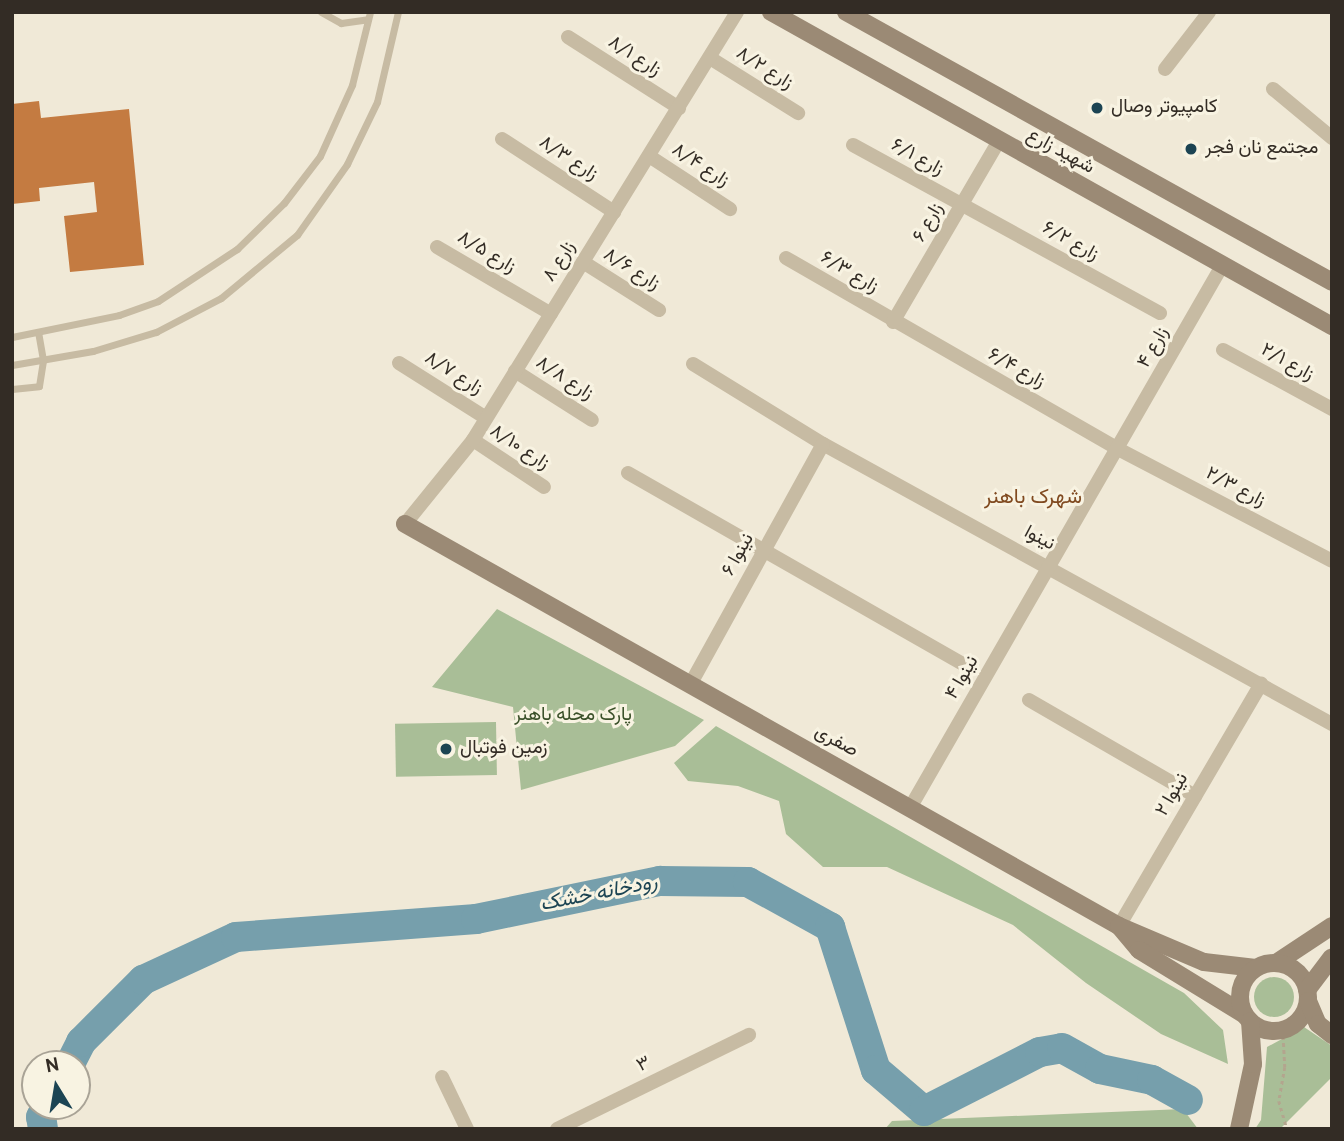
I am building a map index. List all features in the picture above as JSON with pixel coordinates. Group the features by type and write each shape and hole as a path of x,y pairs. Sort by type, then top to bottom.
{"street":[{"name":"۸ زارع","path":"405,524 472,440 737,12"},
{"name":"شهید زارع","path":"771,12 998,142 1332,326"},
{"name":"شهید زارع","path":"846,12 1332,282"},
{"path":"1165,69 1209,12"},
{"name":"۸/۱ زارع","path":"568,37 679,108"},
{"name":"۸/۲ زارع","path":"710,58 798,113"},
{"path":"1273,89 1332,138"},
{"name":"۸/۳ زارع","path":"502,139 614,212"},
{"name":"۶ زارع","path":"893,322 998,142"},
{"name":"۶/۱ زارع","path":"853,145 962,205"},
{"name":"۸/۴ زارع","path":"649,156 730,209"},
{"name":"۶/۲ زارع","path":"962,205 1160,313"},
{"name":"۸/۵ زارع","path":"437,247 551,314"},
{"name":"۶/۳ زارع","path":"786,258 893,322"},
{"name":"۸/۶ زارع","path":"583,262 659,310"},
{"name":"۴ زارع","path":"1050,567 1120,450 1223,264"},
{"name":"۶/۴ زارع","path":"893,322 1120,450"},
{"name":"۲/۱ زارع","path":"1223,350 1332,410"},
{"name":"۸/۷ زارع","path":"399,363 486,418"},
{"name":"نینوا","path":"693,364 822,444 1332,724"},
{"name":"۸/۸ زارع","path":"516,371 592,420"},
{"name":"۸/۱۰ زارع","path":"472,440 544,487"},
{"name":"۶ نینوا","path":"690,685 822,444"},
{"name":"۲/۳ زارع","path":"1120,450 1332,561"},
{"path":"628,472 961,663"},
{"name":"صفری","path":"405,524 1119,926 1203,962 1256,968"},
{"name":"۴ نینوا","path":"910,808 1050,567"},
{"name":"۲ نینوا","path":"1119,926 1261,684"},
{"path":"1029,700 1195,796"},
{"path":"1119,926 1139,950 1269,1030 1283,1029 1298,1020 1308,996 1332,957"},
{"path":"1239,1129 1253,1064 1242,985 1256,968 1276,963 1332,926"},
{"path":"1276,963 1296,971 1318,1024 1332,1035"},
{"name":"۳","path":"557,1129 749,1035"},
{"path":"442,1077 467,1129"}],"lane":[{"path":"13,337 158,301 237,249 284,203 320,156 352,85 369,16 341,23 321,12"},
{"path":"12,365 93,351 156,332 221,298 297,234 347,164 377,102 398,12"},
{"path":"12,389 39,386 43,359 38,332"}],"path":[{"path":"1283,1029 1285,1067 1279,1101 1287,1129"}],"green space":[{"name":"پارک محله باهنر","path":"497,609 704,720 675,746 521,790 513,707 432,687"},
{"name":"زمین فوتبال","path":"496,722 497,775 396,777 395,724"},
{"path":"716,726 1184,993 1223,1030 1228,1064 1161,1034 1086,983 1013,925 887,867 823,867 786,834 779,801 738,786 688,781 674,763"},
{"path":"1274,977 1288,983 1294,997 1288,1011 1274,1017 1260,1011 1254,997 1260,983"},
{"path":"1304,1027 1332,1046 1332,1077 1280,1129 1255,1129 1261,1120 1267,1047"},
{"path":"1183,1109 1198,1129 885,1129 892,1121"}],"building":[{"path":"39,101 41,118 129,109 144,265 70,272 64,216 97,212 94,182 39,188 40,201 12,204 12,104"}],"waterway":[{"name":"رودخانه خشک","path":"77,1050 81,1042 143,980 236,937 476,919 660,881 748,882 830,927 876,1070 924,1111 1040,1052 1062,1048 1100,1069 1152,1080 1188,1100"},
{"name":"رودخانه خشک","path":"42,1120 43,1129"}],"place":[{"name":"کامپیوتر وصال","path":"1097,108"},
{"name":"مجتمع نان فجر","path":"1191,149"},
{"name":"زمین فوتبال","path":"446,749"}],"district":[{"name":"شهرک باهنر","path":"1033,498"}]}
